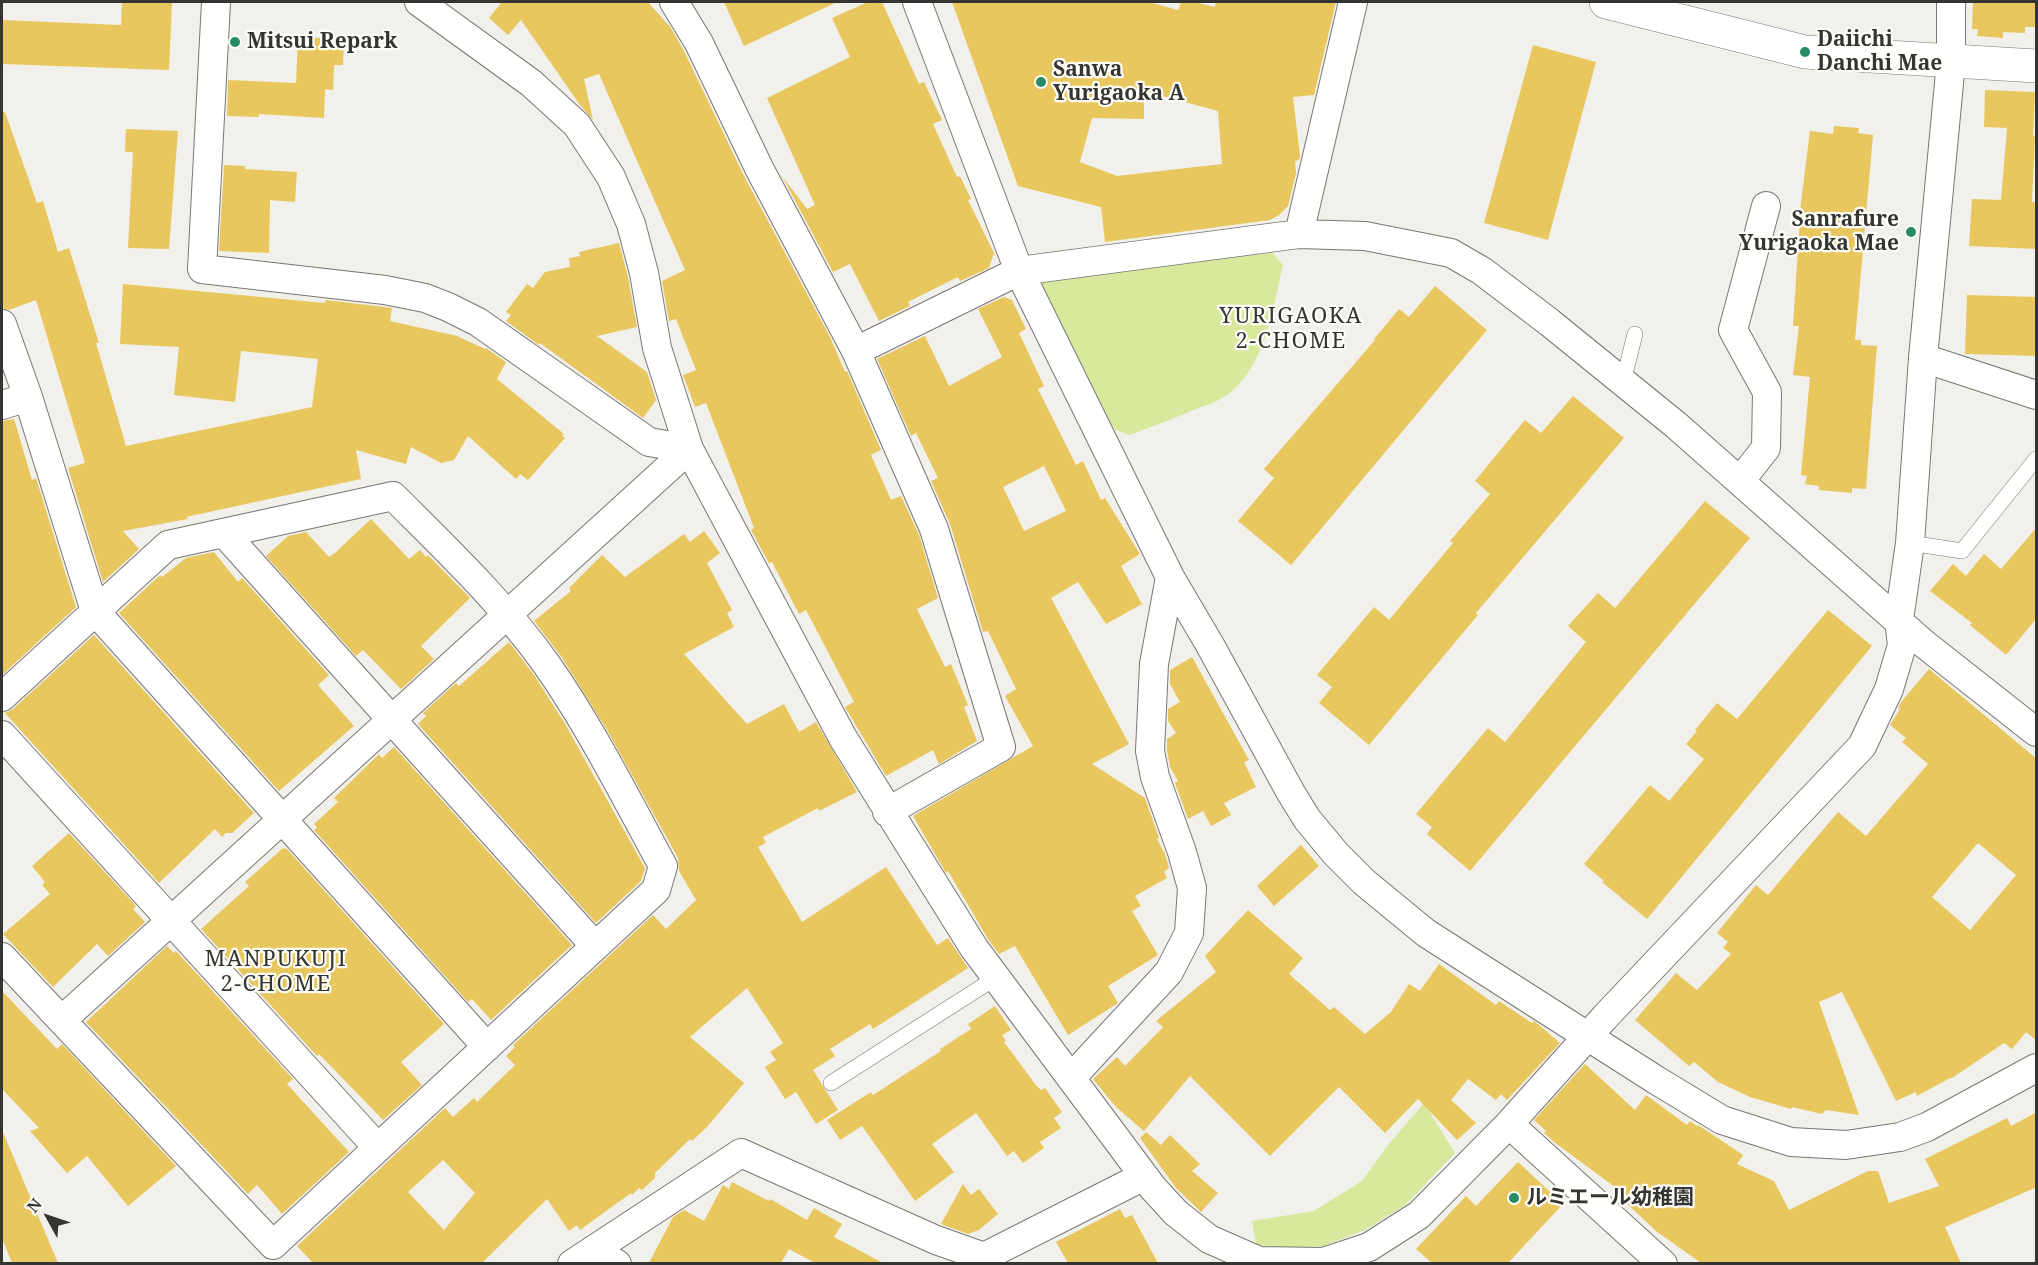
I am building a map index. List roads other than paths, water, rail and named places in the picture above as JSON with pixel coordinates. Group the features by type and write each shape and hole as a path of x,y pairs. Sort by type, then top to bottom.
{"street":[{"path":"216,2 202,269 385,290 425,298 478,322 649,442 689,449"},
{"path":"419,2 531,83 577,125 611,177 631,224 644,273 657,348 689,449 843,738 887,812 974,948 1144,1176 1176,1213 1209,1239 1259,1261 1323,1262 1378,1255 1509,1124 1587,1036 1862,746 1888,689 1902,645 1899,620 1910,543 1923,358 1951,62 1951,2"},
{"path":"674,2 699,44 759,168 856,351 934,529 1001,747 887,812"},
{"path":"916,2 1019,271 1170,577 1307,819 1336,854 1364,882 1426,933 1656,1080 1722,1120 1791,1142 1846,1145 1900,1137 1928,1127 2037,1068"},
{"path":"1299,234 1353,2"},
{"path":"1606,2 1805,52 2037,66"},
{"path":"1740,481 1766,448 1767,392 1733,330 1766,206"},
{"path":"856,351 1019,271 1299,234 1365,236 1451,253 1482,271 1623,382 1740,481 1923,643 2034,726"},
{"path":"2,324 15,401 95,611 486,1047"},
{"path":"1923,358 2037,395"},
{"path":"62,1020 689,449"},
{"path":"2,697 168,544 393,496 507,615 546,664 598,745 663,866 656,890 273,1245 2,957"},
{"path":"224,533 596,946"},
{"path":"1072,1077 1169,972 1189,933 1192,888 1182,852 1155,777 1150,752 1154,664 1170,577"},
{"path":"2,735 378,1148"},
{"path":"1509,1124 1664,1263"},
{"path":"594,1259 741,1153 984,1260 1144,1176"}],"lane":[{"path":"1623,382 1635,334"},
{"path":"1910,543 1962,550 2037,459"},
{"path":"831,1083 997,977"}],"place":[{"name":"Mitsui Repark","path":"235,42"},
{"name":"Daiichi Danchi Mae","path":"1805,52"},
{"name":"Sanwa Yurigaoka A","path":"1041,82"},
{"name":"Sanrafure Yurigaoka Mae","path":"1911,232"},
{"name":"ルミエール幼稚園","path":"1514,1198"}],"district":[{"name":"YURIGAOKA 2-CHOME","path":"1291,330"},
{"name":"MANPUKUJI 2-CHOME","path":"276,972"}]}
